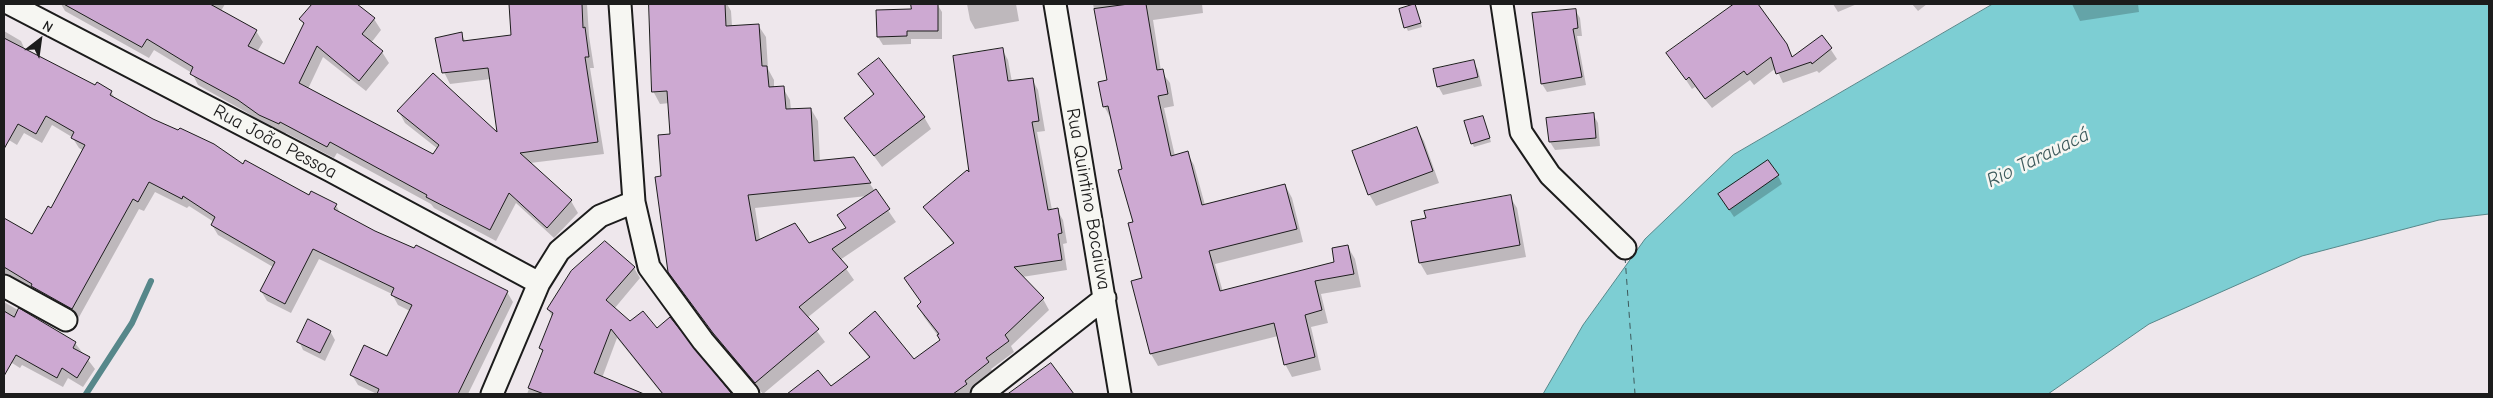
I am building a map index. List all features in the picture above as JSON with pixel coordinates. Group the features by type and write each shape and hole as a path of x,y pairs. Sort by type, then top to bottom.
{"street":[{"name":"Rua João Pessoa","path":"10,4 331,171 539,283"},
{"path":"620,4 634,202 649,267 703,341 748,394"},
{"name":"Rua Quintino Bocaiuva","path":"1055,4 1120,394"},
{"path":"1502,4 1521,132 1550,175 1625,248"},
{"path":"492,394 539,283 559,251 600,216 634,202"},
{"path":"4,286 66,320"},
{"path":"982,394 1105,298"}],"water":[{"name":"Rio Tarauacá","path":"1993,4 2489,4 2489,214 2439,220 2302,256 2149,324 2048,394 1543,394 1583,325 1645,239 1733,155"}],"building":[{"path":"64,4 210,4 257,30 248,46 284,64 304,23 299,19 312,4 357,4 375,18 362,34 383,51 359,81 317,46 299,83 433,154 439,145 397,111 433,73 497,132 488,68 442,73 435,38 462,32 463,41 511,35 509,4 582,4 583,28 585,27 589,57 585,57 598,142 520,153 572,200 547,228 509,193 490,230 426,197 427,195 330,142 327,147 280,122 279,124 259,115 238,100 190,74 193,67 147,39 142,47"},
{"path":"649,4 725,4 726,26 759,24 762,66 767,66 769,87 784,86 786,109 811,108 814,161 854,157 871,183 748,195 756,241 795,223 809,243 846,228 837,215 876,189 890,209 832,249 848,267 799,307 819,329 755,383 713,333 668,272 655,177 661,176 658,135 670,134 667,91 652,92"},
{"path":"911,4 938,4 938,31 907,31 907,36 877,37 876,10 911,9"},
{"path":"1129,4 1146,4 1157,70 1163,69 1168,94 1158,96 1171,156 1188,151 1202,205 1285,184 1297,229 1209,251 1220,291 1334,262 1332,248 1348,245 1354,274 1315,281 1322,310 1305,315 1315,357 1284,365 1274,323 1150,354 1131,281 1142,278 1128,223 1133,222 1118,170 1122,169 1108,106 1103,107 1098,82 1107,80 1094,9"},
{"path":"1415,4 1421,23 1404,28 1399,9"},
{"path":"1734,4 1758,4 1787,44 1792,57 1822,35 1832,48 1812,64 1811,62 1776,74 1771,57 1747,75 1744,71 1705,99 1689,77 1686,80 1666,53"},
{"path":"1576,9 1578,28 1573,29 1582,77 1541,84 1532,13"},
{"path":"4,38 95,85 97,82 112,91 110,95 153,119 178,130 180,128 214,144 243,164 245,160 309,195 311,191 337,204 334,209 375,231 414,248 416,245 508,291 458,394 377,394 379,389 350,375 364,345 387,356 412,305 391,295 394,288 313,249 285,304 260,291 275,262 211,225 215,217 183,196 182,199 149,182 138,202 133,199 72,309 31,286 32,284 4,267 4,218 32,234 48,206 51,208 85,145 71,138 74,132 46,116 36,134 18,124 4,149"},
{"path":"1003,48 1008,81 1033,78 1039,121 1032,122 1048,210 1058,208 1062,233 1058,234 1062,260 1014,267 1044,298 1005,335 1009,341 986,358 989,362 965,381 967,384 953,394 787,394 818,370 831,386 870,357 849,333 875,311 914,359 940,340 937,335 939,334 917,306 921,302 904,278 954,243 923,207 967,170 969,172 953,56"},
{"path":"879,58 925,117 874,156 844,118 874,94 858,74"},
{"path":"1474,60 1478,77 1437,87 1433,69"},
{"path":"1594,113 1596,138 1549,142 1546,118"},
{"path":"1483,116 1490,138 1471,144 1464,121"},
{"path":"1417,127 1433,171 1368,195 1352,151"},
{"path":"1768,160 1779,175 1729,210 1718,194"},
{"path":"1511,195 1520,245 1419,263 1411,221 1426,218 1424,211"},
{"path":"605,241 635,267 606,300 630,321 643,311 657,328 670,317 732,394 663,394 611,329 594,373 644,394 544,394 528,388 543,350 539,348 553,313 547,309 571,271"},
{"path":"19,308 76,342 73,348 90,357 77,378 62,368 57,378 16,355 4,376 4,311 14,317"},
{"path":"308,319 331,331 320,353 297,342"},
{"path":"1051,363 1074,394 1008,394"}],"waterway":[{"path":"86,394 132,323 151,281"}],"ferry route":[{"path":"1625,257 1635,394"}]}
